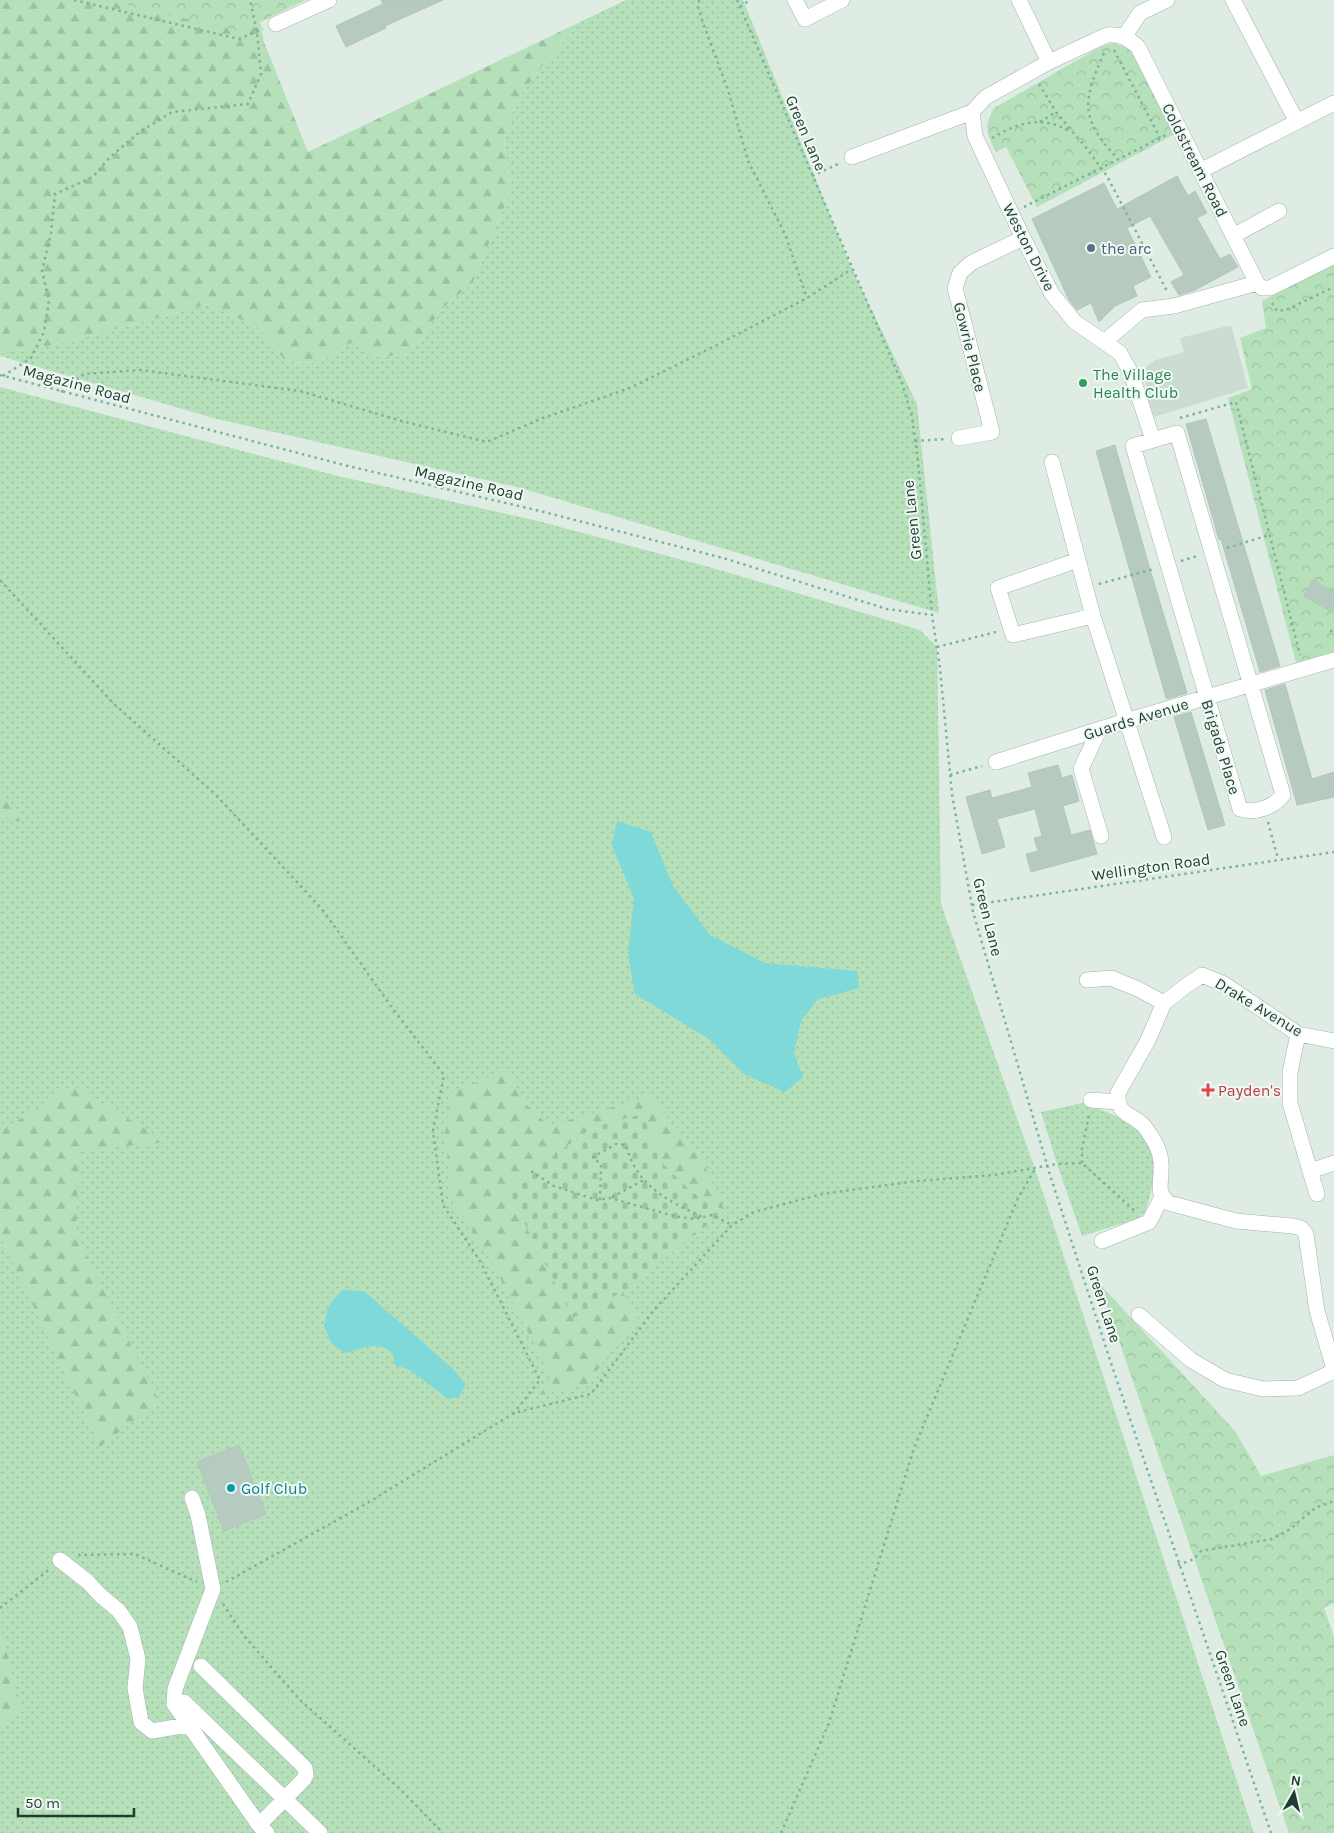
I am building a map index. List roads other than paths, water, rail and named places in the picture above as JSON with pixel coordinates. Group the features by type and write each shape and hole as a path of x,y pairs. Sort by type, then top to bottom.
{"street":[{"path":"276,24 329,0"},
{"path":"795,0 805,19 842,0"},
{"path":"1018,0 1050,62"},
{"path":"852,157 972,112 986,97 1050,62 1113,38 1140,13 1167,0"},
{"path":"1233,0 1297,122"},
{"name":"Coldstream Road","path":"1113,38 1138,47 1233,236 1260,285"},
{"path":"1200,171 1334,103"},
{"name":"Weston Drive","path":"972,112 975,136 1048,296 1075,322 1120,353 1131,373 1153,440"},
{"path":"1233,236 1279,211"},
{"name":"Gowrie Place","path":"959,438 992,432 955,288 960,273 971,263 1023,238"},
{"path":"1104,342 1142,310 1174,306 1260,285 1270,288 1334,256"},
{"name":"Brigade Place","path":"1177,433 1283,794 1277,803 1264,808 1248,811 1240,809 1206,698 1133,446 1153,440 1177,433"},
{"path":"1052,462 1093,616 1164,837"},
{"path":"1078,560 998,588 1012,635 1093,616"},
{"name":"Guards Avenue","path":"996,762 1126,721 1334,660"},
{"path":"1099,730 1081,769 1101,836"},
{"name":"Drake Avenue","path":"1164,1003 1202,975 1224,984 1298,1034 1334,1041"},
{"path":"1087,980 1111,978 1138,988 1164,1003 1147,1042 1118,1093 1118,1102 1122,1111 1142,1124 1154,1140 1160,1154 1161,1171 1159,1187 1162,1197 1169,1203 1236,1221 1301,1228 1306,1234 1318,1311 1334,1370 1298,1388 1263,1389 1225,1380 1191,1360 1139,1315"},
{"path":"1298,1034 1290,1072 1290,1103 1317,1194"},
{"path":"1093,1100 1118,1102"},
{"path":"1310,1171 1334,1163"},
{"path":"1102,1241 1149,1222 1162,1197"},
{"path":"192,1498 198,1515 212,1589 175,1688 174,1704 263,1829 285,1800 304,1780 306,1775 305,1768 202,1666"},
{"path":"60,1560 120,1611 130,1626 138,1659 135,1688 141,1722 152,1731 188,1725"},
{"path":"174,1704 184,1702 320,1833"}],"water":[{"path":"617,821 651,832 673,886 710,935 765,963 857,971 859,988 818,999 801,1021 794,1053 803,1077 785,1092 744,1074 709,1039 635,994 628,953 634,898 612,846"},
{"path":"342,1290 364,1291 452,1368 466,1384 459,1397 448,1399 410,1370 395,1365 393,1353 387,1349 370,1346 345,1353 331,1343 324,1326 328,1307"}],"place":[{"name":"the arc","path":"1091,248"},
{"name":"The Village Health Club","path":"1083,383"},
{"name":"Payden's","path":"1208,1090"},
{"name":"Golf Club","path":"231,1488"}]}
